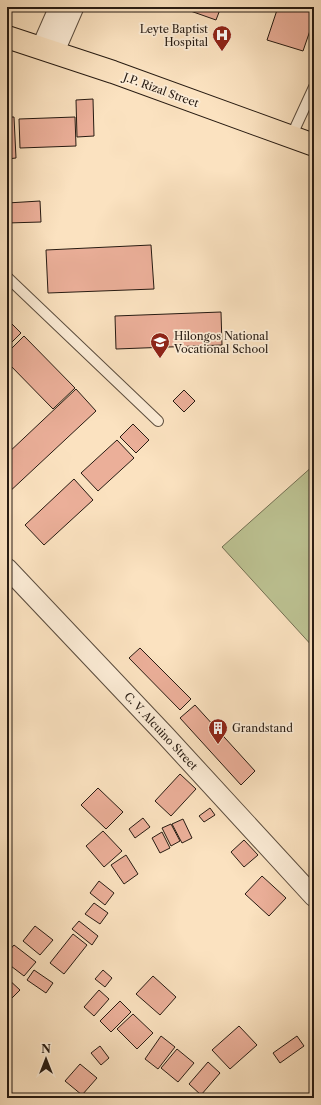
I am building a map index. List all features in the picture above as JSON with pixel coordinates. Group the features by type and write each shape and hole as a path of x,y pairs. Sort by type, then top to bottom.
{"main road":[{"name":"J.P. Rizal Street","path":"7,37 120,75 314,145"}],"street":[{"path":"48,51 59,7"},
{"path":"48,51 74,7"},
{"name":"C. V. Alcuino Street","path":"7,568 166,736 314,897"}],"lane":[{"path":"292,137 314,87"},
{"path":"7,277 158,421"}],"green space":[{"path":"314,465 314,648 222,547"}],"building":[{"path":"221,7 216,20 182,8"},
{"path":"278,7 314,7 314,19 303,51 267,40"},
{"path":"93,99 94,136 77,137 76,100"},
{"path":"7,117 14,117 16,158 7,159"},
{"path":"75,117 76,146 20,148 19,119"},
{"path":"40,201 41,222 7,223 7,203"},
{"path":"151,245 154,289 48,293 46,250"},
{"path":"221,312 222,345 116,349 115,316"},
{"path":"7,319 21,333 7,347"},
{"path":"24,336 75,388 53,409 7,362 7,353"},
{"path":"76,389 96,411 7,494 7,454"},
{"path":"184,390 195,401 184,412 173,401"},
{"path":"133,424 149,440 136,453 120,437"},
{"path":"117,440 134,458 98,491 81,473"},
{"path":"74,479 93,500 44,545 25,525"},
{"path":"140,648 191,699 180,710 129,658"},
{"name":"Grandstand","path":"195,705 255,771 241,785 180,718"},
{"path":"180,774 196,789 171,816 155,801"},
{"path":"98,788 123,812 106,829 81,805"},
{"path":"210,808 215,815 204,822 199,816"},
{"path":"143,818 150,827 135,838 129,829"},
{"path":"183,819 192,838 182,843 172,824"},
{"path":"171,824 180,841 171,846 162,828"},
{"path":"103,831 122,851 104,867 86,846"},
{"path":"162,832 170,848 160,853 152,838"},
{"path":"244,840 258,855 244,867 231,852"},
{"path":"126,855 138,874 124,884 111,865"},
{"path":"262,876 286,898 269,916 245,894"},
{"path":"99,881 114,893 105,905 90,893"},
{"path":"94,903 108,913 100,924 85,914"},
{"path":"79,921 98,936 92,945 72,929"},
{"path":"35,926 53,940 40,955 23,941"},
{"path":"73,934 87,945 64,974 50,963"},
{"path":"14,945 36,962 24,976 7,963 7,953"},
{"path":"34,970 53,983 46,993 27,980"},
{"path":"103,970 112,978 105,987 95,979"},
{"path":"153,976 176,997 160,1015 136,994"},
{"path":"7,978 20,990 7,1003"},
{"path":"99,990 109,999 94,1016 84,1007"},
{"path":"120,1001 131,1012 111,1032 100,1021"},
{"path":"133,1014 153,1033 137,1049 117,1029"},
{"path":"239,1026 257,1045 230,1069 212,1050"},
{"path":"161,1036 175,1047 158,1069 145,1059"},
{"path":"297,1036 304,1046 280,1063 273,1053"},
{"path":"100,1046 109,1058 101,1065 91,1053"},
{"path":"177,1049 194,1063 178,1082 161,1068"},
{"path":"208,1062 220,1073 201,1095 189,1084"},
{"path":"80,1064 97,1078 82,1095 65,1081"}],"place":[{"name":"Leyte Baptist Hospital","path":"222,52"},
{"name":"Hilongos National Vocational School","path":"160,359"},
{"name":"Grandstand","path":"218,745"}]}
